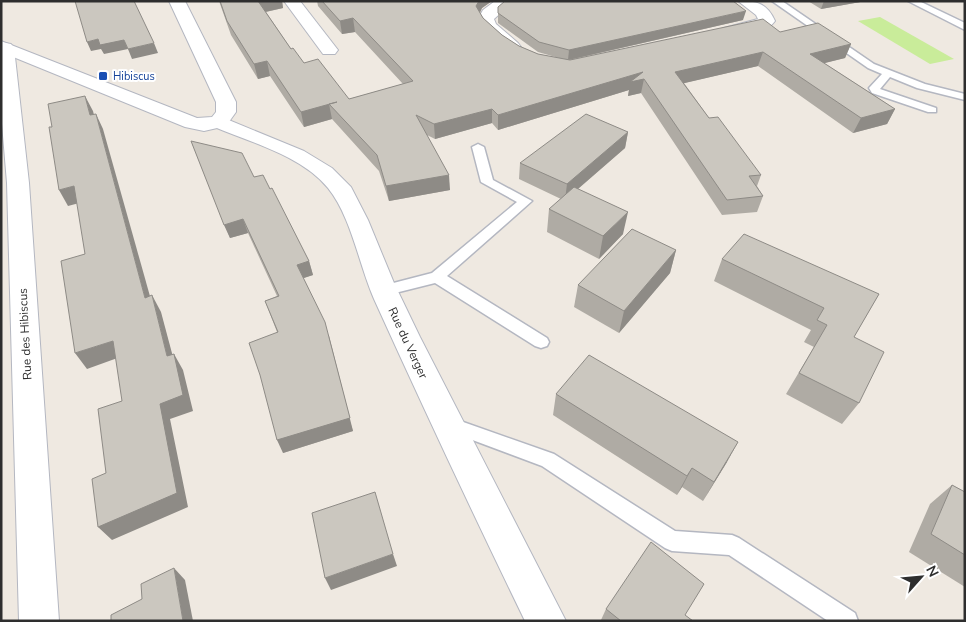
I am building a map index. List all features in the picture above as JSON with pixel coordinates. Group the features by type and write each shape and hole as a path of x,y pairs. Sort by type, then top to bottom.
{"street":[{"path":"3,47 192,123 204,125 219,122 226,112 226,102 177,1"},
{"path":"292,1 329,50"},
{"path":"506,1 489,13 486,19 488,26 527,58"},
{"path":"712,36 759,26 767,21 763,12 746,1"},
{"name":"Rue des Hibiscus","path":"3,47 18,183 39,621"},
{"name":"Rue du Verger","path":"219,122 316,164 336,183 350,206 383,291 446,423 546,621"}],"lane":[{"path":"776,1 871,66 888,74 965,97"},
{"path":"912,1 965,27"},
{"path":"888,74 874,88 876,91 932,110"},
{"path":"383,291 437,277 526,201 487,182 478,147"},
{"path":"437,277 541,342"},
{"path":"446,423 548,460 672,541 732,545 847,621"}],"green space":[{"path":"880,17 954,59 930,64 858,21"}],"building":[{"path":"75,1 134,1 154,43 128,49 124,40 100,45 98,39 87,42"},
{"path":"220,1 258,1 291,49 293,48 304,63 318,59 349,99 413,81 353,18 340,21 322,1 479,1 476,6 483,18 502,35 519,46 538,54 570,60 763,19 780,32 818,23 851,44 810,54 895,109 861,118 763,52 675,72 709,118 718,117 761,175 749,176 763,196 727,200 644,79 630,82 643,72 498,115 492,109 434,124 416,115 449,175 386,186 377,155 329,104 301,112 267,61 254,64 227,21"},
{"path":"505,1 733,1 746,11 569,50 539,42 498,13 498,7"},
{"path":"85,96 90,115 96,114 145,298 152,295 167,356 174,354 183,395 160,404 177,493 98,527 92,479 106,473 98,409 122,401 113,341 75,353 61,261 85,254 74,186 59,190 49,127 52,127 48,104"},
{"path":"586,114 628,132 567,184 520,163"},
{"path":"191,141 242,153 254,177 263,175 270,189 272,188 309,261 297,265 325,322 350,418 277,440 260,375 249,343 278,332 265,301 279,296 243,219 224,225"},
{"path":"574,187 628,212 603,236 549,209"},
{"path":"632,229 676,250 624,311 578,285"},
{"path":"744,234 879,294 854,337 884,352 859,403 799,373 827,325 817,320 824,308 722,259"},
{"path":"589,355 738,442 714,482 692,468 687,476 556,394"},
{"path":"952,485 965,492 965,555 931,534"},
{"path":"375,492 393,554 325,578 312,513"},
{"path":"651,542 704,584 685,615 693,621 621,621 606,609"},
{"path":"174,568 183,621 111,621 111,615 142,599 141,584"}],"place":[{"name":"Hibiscus","path":"103,76"}]}
